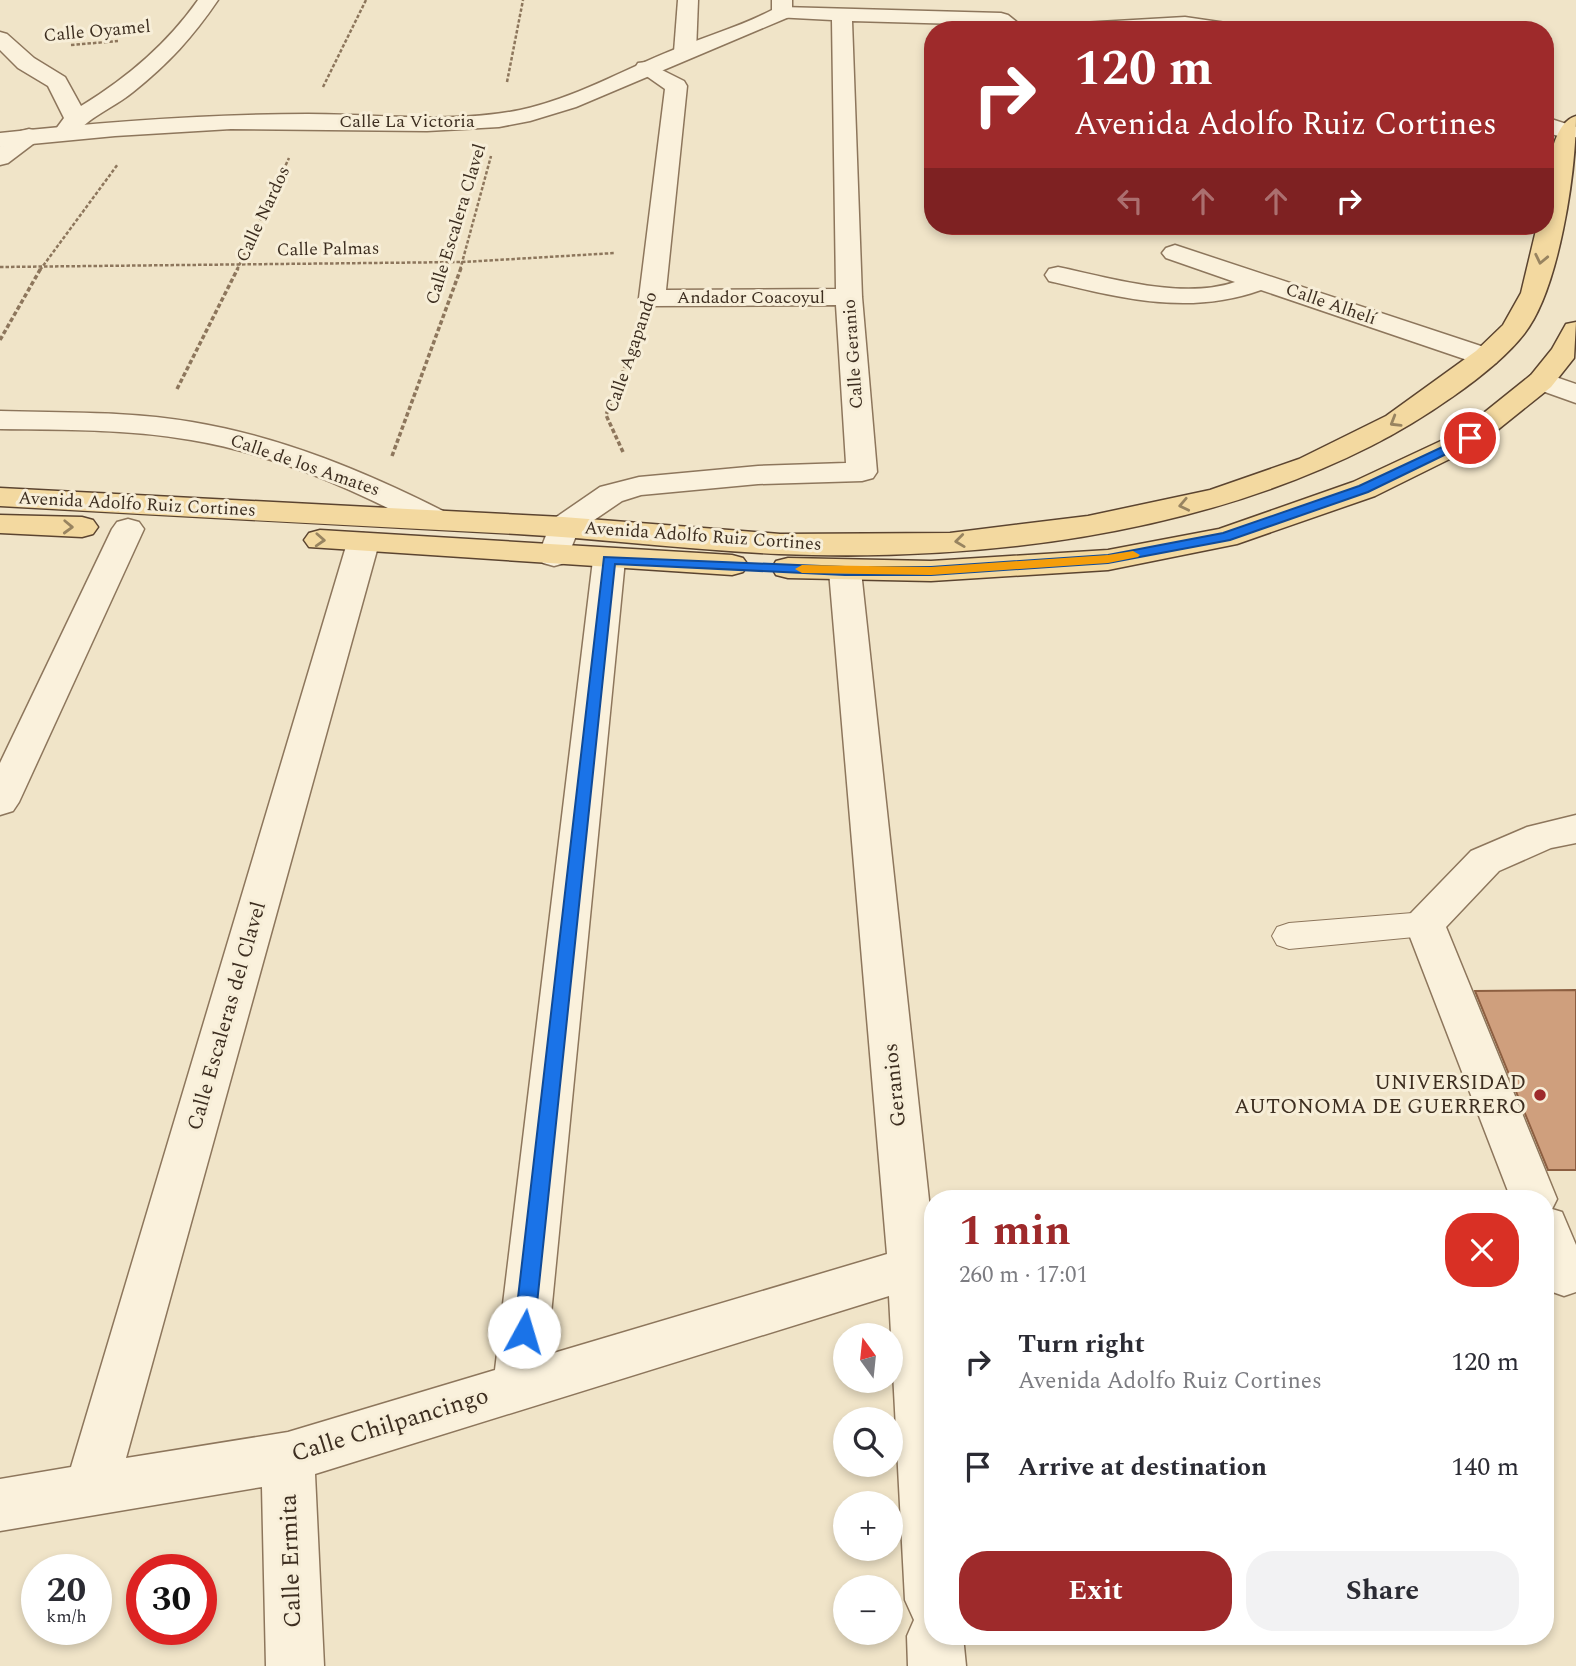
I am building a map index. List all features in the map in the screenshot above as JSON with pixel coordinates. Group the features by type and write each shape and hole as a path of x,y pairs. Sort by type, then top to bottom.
{"main road":[{"name":"Avenida Adolfo Ruiz Cortines","path":"1554,199 1559,185 1563,126"},
{"name":"Avenida Adolfo Ruiz Cortines","path":"0,524 363,543 558,541 793,544 950,543 1088,525 1218,498 1310,465 1396,422 1486,357 1514,329 1534,293 1545,235"},
{"name":"Avenida Adolfo Ruiz Cortines","path":"0,497 436,520 558,541 609,560 845,571 931,571 1108,559 1226,537 1364,489 1470,438 1541,381 1564,352 1576,330"}],"street":[{"path":"6,44 57,82 70,126 124,89 184,36 208,0"},
{"path":"685,52 688,0"},
{"path":"1170,0 1184,21"},
{"path":"782,6 842,13 1004,16"},
{"name":"Calle La Victoria","path":"0,140 70,126 500,120 549,108 685,52 762,24 782,6"},
{"name":"Calle Geranio","path":"639,486 758,475 862,472 849,297 842,13"},
{"name":"Calle Agapando","path":"646,68 676,86 652,298"},
{"path":"0,158 29,136"},
{"name":"Calle Alhelí","path":"1175,253 1486,357"},
{"path":"1058,275 1156,296 1226,294 1264,281"},
{"name":"Andador Coacoyul","path":"652,298 849,297"},
{"path":"1541,381 1576,394"},
{"name":"Calle de los Amates","path":"0,420 158,426 217,435 269,450 379,490 436,520"},
{"path":"558,541 611,494 639,486"},
{"path":"0,802 128,529"},
{"name":"Calle Escaleras del Clavel","path":"91,1489 363,543"},
{"path":"518,1387 609,560"},
{"name":"Geranios","path":"845,571 923,1266 924,1299"},
{"path":"1530,1190 1424,924 1485,861 1541,837 1576,829"},
{"path":"1554,1252 1562,1275"},
{"name":"Calle Chilpancingo","path":"0,1505 288,1457 923,1266"},
{"name":"Calle Ermita","path":"288,1457 295,1666"},
{"path":"936,1645 937,1666"}],"lane":[{"path":"1289,936 1424,924"}],"path":[{"name":"Calle Nardos","path":"158,426 240,264 366,0"},
{"name":"Calle Escalera Clavel","path":"379,490 463,262 500,120 523,0"},
{"name":"Calle Oyamel","path":"6,44 184,36"},
{"path":"0,340 42,266 146,127"},
{"name":"Calle Palmas","path":"0,267 463,262 656,251"},
{"name":"Calle Agapando","path":"639,486 606,415 652,298"}],"building":[{"path":"1576,990 1576,1170 1548,1170 1475,991"}],"slow traffic":[{"path":"802,569 931,571 1133,555"}],"place":[{"name":"UNIVERSIDAD AUTONOMA DE GUERRERO","path":"1540,1095"}],"route":[{"path":"524,1332 609,560 845,571 931,571 1108,559 1226,537 1364,489 1470,438"}]}
